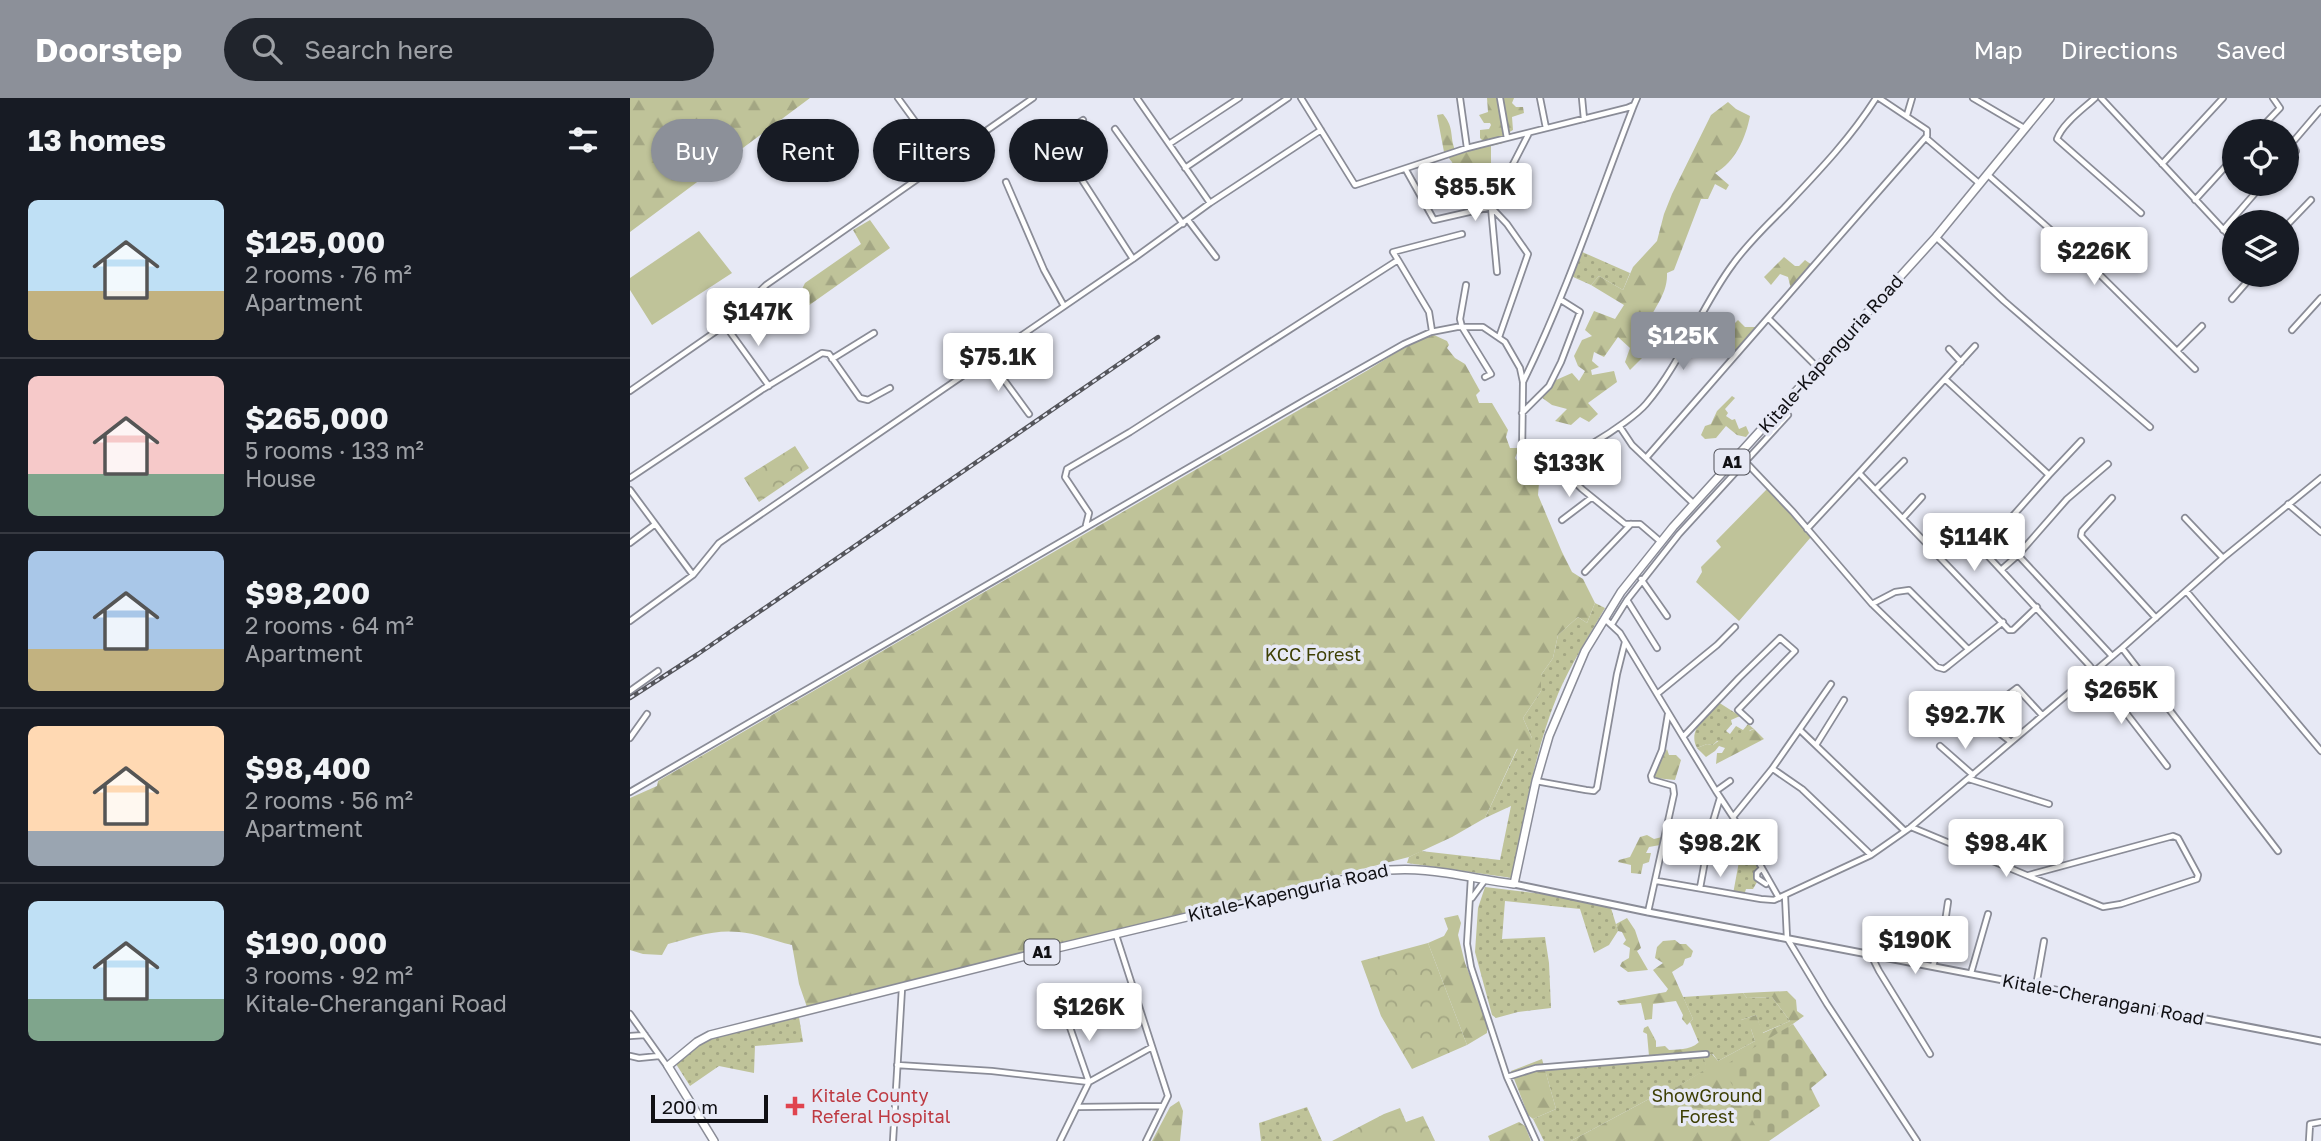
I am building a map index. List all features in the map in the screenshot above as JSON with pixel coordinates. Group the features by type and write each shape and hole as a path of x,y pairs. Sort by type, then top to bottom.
{"highway":[{"name":"Kitale-Kapenguria Road","path":"668,1066 710,1035 1395,868 1425,869 1514,884 1536,781 1549,736 1585,651 1609,621 1661,542 1936,237 2050,98"},
{"path":"668,1066 714,1141"}],"main road":[{"name":"Kitale-Cherangani Road","path":"1514,884 2321,1041"}],"street":[{"path":"898,98 913,119"},
{"path":"995,125 1033,98"},
{"path":"1137,98 1210,203"},
{"path":"1169,144 1239,98"},
{"path":"1185,169 1288,98"},
{"path":"1301,98 1355,185 1467,148 1634,105"},
{"path":"1460,98 1467,148"},
{"path":"1500,98 1507,138"},
{"path":"1540,98 1546,128"},
{"path":"1582,98 1584,119"},
{"path":"1523,382 1561,300 1637,98"},
{"path":"630,792 1086,526 1404,344 1432,332 1483,327 1505,342 1515,357 1523,382 1523,460 1532,468 1554,462 1593,444 1620,427 1646,405 1685,345 1710,296 1734,263 1839,148 1878,98 1927,130 1926,138 1646,457"},
{"path":"1907,115 1912,98"},
{"path":"1973,98 2025,129"},
{"path":"2162,164 2223,98"},
{"path":"2269,119 2280,108 2273,98"},
{"path":"2141,213 2057,139 2068,123 2094,99 2162,164 2222,229"},
{"path":"2299,135 2321,108"},
{"path":"1115,129 1185,222 1216,257"},
{"path":"630,621 693,575 719,543 1133,259 1210,203 1321,130"},
{"path":"1497,272 1491,207 1529,132"},
{"path":"1926,138 1980,184"},
{"path":"1406,170 1434,220 1491,207"},
{"path":"2195,200 2222,170"},
{"path":"1989,175 2086,261 2195,369"},
{"path":"630,391 725,326 766,285 914,182"},
{"path":"1006,182 1044,270 1064,306"},
{"path":"1083,182 1133,259"},
{"path":"2240,210 2253,196"},
{"path":"2299,212 2311,200"},
{"path":"1491,207 1528,254 1499,337"},
{"path":"1432,332 1429,312 1393,252 1462,234"},
{"path":"1936,237 2004,301 2150,427"},
{"path":"1086,526 1089,513 1065,477 1068,470 1398,260"},
{"path":"1466,285 1460,319 1462,327 1491,374 1485,377"},
{"path":"2232,299 2242,287"},
{"path":"2292,330 2321,298"},
{"path":"1522,413 1549,386 1580,312 1561,300"},
{"path":"1768,318 1819,369"},
{"path":"725,326 769,386"},
{"path":"2176,351 2202,326"},
{"path":"832,359 874,333"},
{"path":"1807,529 1975,346"},
{"path":"1949,349 1961,362"},
{"path":"630,478 822,354 829,355 860,398 868,400 890,388"},
{"path":"988,358 1029,414"},
{"path":"1945,379 2049,475"},
{"path":"1788,415 1638,576 1627,600 1609,621 1626,641 1762,869 1782,897 1787,938 1826,1004 1917,1141"},
{"path":"1620,427 1624,435 1695,504"},
{"path":"1995,536 2081,441"},
{"path":"1738,454 1872,604 1937,667 1944,669 2003,622"},
{"path":"1875,490 1904,461"},
{"path":"1554,462 1591,498 1625,523 1643,526 1661,542"},
{"path":"2001,570 2018,555 2067,499 2108,464"},
{"path":"1859,473 2009,629 2013,629 2037,607"},
{"path":"1657,881 1761,900 1782,897 1871,855 1911,827 1971,777 2223,558 2321,478"},
{"path":"630,490 693,575"},
{"path":"1903,518 1922,497"},
{"path":"1562,520 1591,498"},
{"path":"2112,498 2082,531 2081,536 2156,618"},
{"path":"2288,504 2321,532"},
{"path":"2185,518 2223,558"},
{"path":"1586,572 1632,523"},
{"path":"630,542 654,525"},
{"path":"2018,555 2112,656"},
{"path":"1988,556 2094,672 2167,766"},
{"path":"1638,576 1667,616"},
{"path":"1872,604 1895,592 1909,590 1968,649"},
{"path":"2187,592 2321,751"},
{"path":"1627,600 1657,648"},
{"path":"1657,694 1735,627"},
{"path":"1683,737 1780,638 1795,651 1738,710 1750,722"},
{"path":"1536,781 1594,791 1597,788 1617,674 1626,641"},
{"path":"2122,648 2278,851"},
{"path":"630,691 658,671"},
{"path":"1732,817 1773,769 1831,684"},
{"path":"2009,694 2017,688 2042,715"},
{"path":"1816,745 1844,700"},
{"path":"1648,912 1657,881 1674,790 1672,785 1652,780 1651,776 1662,750 1668,713"},
{"path":"630,738 647,715"},
{"path":"1981,719 2011,742"},
{"path":"1800,729 1905,831"},
{"path":"1940,746 1971,777 2049,804"},
{"path":"1773,769 1802,789 1871,855"},
{"path":"1716,791 1730,781"},
{"path":"1700,888 1711,828 1720,798"},
{"path":"1911,827 2107,908 2198,877 2178,838 2173,836 2029,875"},
{"path":"1762,869 1757,873 1757,878 1766,884"},
{"path":"1471,877 1467,944 1471,967 1507,1077 1536,1141"},
{"path":"1470,902 1485,880"},
{"path":"1933,966 1944,929 1948,902"},
{"path":"1970,974 1988,914"},
{"path":"1116,934 1168,1096 1146,1141"},
{"path":"2036,986 2044,941"},
{"path":"1871,954 1930,1054"},
{"path":"892,1141 902,987"},
{"path":"1060,1141 1089,1082 1065,1013"},
{"path":"630,1014 668,1066"},
{"path":"630,1036 645,1035"},
{"path":"897,1065 1089,1082 1152,1046"},
{"path":"1507,1077 1536,1068 1706,1054"},
{"path":"630,1056 660,1056"},
{"path":"1078,1107 1163,1106"},
{"path":"2309,1141 2310,1124 2321,1122"}],"green space":[{"path":"630,98 810,98 782,119 757,119 757,137 743,148 743,119 651,119 651,182 697,182 630,232"},
{"path":"1487,98 1514,98 1512,103 1516,107 1523,107 1524,113 1512,117 1513,130 1501,137 1503,143 1491,146 1491,165 1476,172 1473,169 1457,178 1452,162 1444,152 1437,115 1443,114 1447,120 1457,154 1471,145 1484,142 1480,138 1480,130 1489,129 1491,125 1484,123 1479,115 1488,112"},
{"path":"1728,102 1750,116 1748,124 1734,156 1715,173 1729,185 1726,190 1715,184 1708,199 1701,199 1674,270 1667,273 1665,289 1644,332 1660,340 1630,370 1625,362 1630,348 1618,337 1604,357 1594,352 1592,361 1599,367 1591,370 1592,375 1614,371 1617,382 1588,403 1598,414 1589,422 1580,417 1571,425 1555,421 1567,409 1552,405 1541,397 1556,380 1572,373 1579,381 1585,371 1578,366 1574,356 1582,340 1592,336 1585,330 1594,311 1615,319 1624,305 1591,285 1599,276 1623,290 1633,267 1657,241 1672,194 1711,115"},
{"path":"870,220 890,248 808,306 800,293 805,283 861,244 853,230"},
{"path":"699,231 732,273 652,325 630,290 630,278"},
{"path":"1580,251 1630,273 1623,290 1599,276 1591,285 1571,276"},
{"path":"1784,257 1795,266 1805,260 1812,265 1791,289 1788,277 1780,274 1771,285 1764,277"},
{"path":"1738,320 1745,327 1757,327 1736,351 1733,348 1735,345 1725,335 1718,337 1717,334 1729,323 1734,324"},
{"name":"KCC Forest","path":"1434,335 1447,341 1447,348 1455,358 1465,364 1480,391 1476,395 1479,403 1492,403 1508,430 1506,437 1510,448 1519,448 1515,458 1522,468 1534,472 1539,483 1538,495 1562,552 1572,572 1583,579 1595,603 1587,623 1578,617 1558,635 1553,658 1541,675 1541,691 1523,718 1532,738 1530,747 1517,749 1485,818 1409,857 808,1010 799,984 792,945 730,931 668,944 662,955 630,950 630,798 657,786 658,781 1408,345"},
{"path":"1732,396 1735,398 1725,409 1728,413 1726,416 1735,419 1739,429 1746,426 1749,433 1746,437 1737,435 1726,426 1716,438 1705,439 1701,435 1705,426 1711,424 1717,411"},
{"path":"795,446 809,468 759,502 744,478"},
{"path":"1768,488 1811,537 1739,621 1696,582 1702,572 1701,567 1721,547 1716,541"},
{"path":"1595,603 1605,608 1563,683 1542,739 1512,878 1407,863 1409,857 1421,851 1500,860 1511,806 1485,818 1518,748 1532,738 1523,718 1541,691 1541,675 1553,658 1558,635 1578,617 1587,623"},
{"path":"1718,702 1740,716 1731,720 1732,724 1726,731 1730,734 1736,726 1743,730 1748,724 1754,729 1750,730 1746,737 1717,741 1713,745 1697,748 1696,729"},
{"path":"1754,729 1764,739 1716,764 1717,753 1722,753 1725,748 1719,746 1706,757 1697,748 1713,745 1725,736 1728,741 1732,741 1734,734 1746,737 1745,733"},
{"path":"1667,749 1669,755 1676,755 1681,760 1675,780 1655,778 1653,775"},
{"path":"1647,835 1654,839 1662,837 1660,845 1649,847 1646,853 1651,853 1649,862 1643,864 1641,874 1631,873 1631,865 1618,862 1630,857 1640,837"},
{"path":"1743,840 1759,868 1754,879 1757,882 1753,889 1746,889 1744,895 1733,894"},
{"path":"1485,887 1560,896 1611,908 1618,931 1609,945 1594,953 1580,909 1505,901 1502,939 1545,937 1551,1008 1496,1018 1492,1015 1475,952 1478,908"},
{"path":"1458,915 1461,923 1458,935 1465,963 1487,1019 1487,1033 1467,1045 1428,943 1444,936 1448,929 1444,918"},
{"path":"1627,918 1635,930 1641,948 1637,951 1648,970 1628,972 1620,966 1629,958 1630,948 1623,944 1626,940 1616,924"},
{"path":"1675,940 1686,944 1693,951 1683,965 1672,972 1693,1019 1687,1025 1676,1001 1653,1004 1652,1019 1645,1020 1641,1003 1620,1005 1617,1001 1666,992 1668,989 1653,970 1663,963 1655,958 1657,947 1663,941"},
{"path":"1428,943 1467,1045 1412,1069 1381,1016 1361,961"},
{"name":"ShowGround Forest","path":"1787,991 1796,1000 1797,1011 1804,1016 1783,1031 1764,1141 1571,1141 1649,1099 1664,1095 1706,1069 1704,1057 1712,1054 1718,1061 1755,1041 1751,1029 1742,1028 1741,1020 1756,1015 1763,1033 1790,1021 1772,997 1747,998 1743,993"},
{"path":"1743,993 1747,998 1772,997 1790,1021 1762,1033 1756,1015 1741,1020 1751,1029 1755,1041 1718,1061 1713,1054 1709,1055 1709,1048 1702,1040 1699,1043 1690,1022 1693,1019 1683,997"},
{"path":"799,1017 803,1042 755,1046 754,1073 719,1066 690,1086 676,1064 706,1040"},
{"path":"1793,1024 1827,1075 1811,1088 1820,1106 1769,1141 1764,1141 1722,1067"},
{"path":"1648,1026 1656,1041 1656,1047 1665,1046 1669,1050 1687,1048 1702,1039 1710,1045 1710,1049 1700,1053 1649,1056 1647,1034 1643,1032"},
{"path":"1704,1057 1707,1069 1664,1095 1649,1099 1571,1141 1544,1141 1533,1119 1556,1109 1545,1070"},
{"path":"1542,1059 1556,1109 1533,1119 1528,1115 1511,1071"},
{"path":"1179,1101 1183,1111 1180,1141 1152,1141 1170,1107"},
{"path":"1307,1107 1322,1141 1261,1141 1259,1123"},
{"path":"1400,1108 1406,1122 1423,1116 1435,1141 1332,1141 1384,1114"},
{"path":"1519,1122 1525,1126 1531,1141 1490,1141 1488,1136"}],"railway":[{"path":"630,698 1158,337"}],"place":[{"name":"Kitale County Referal Hospital","path":"795,1106"}]}
